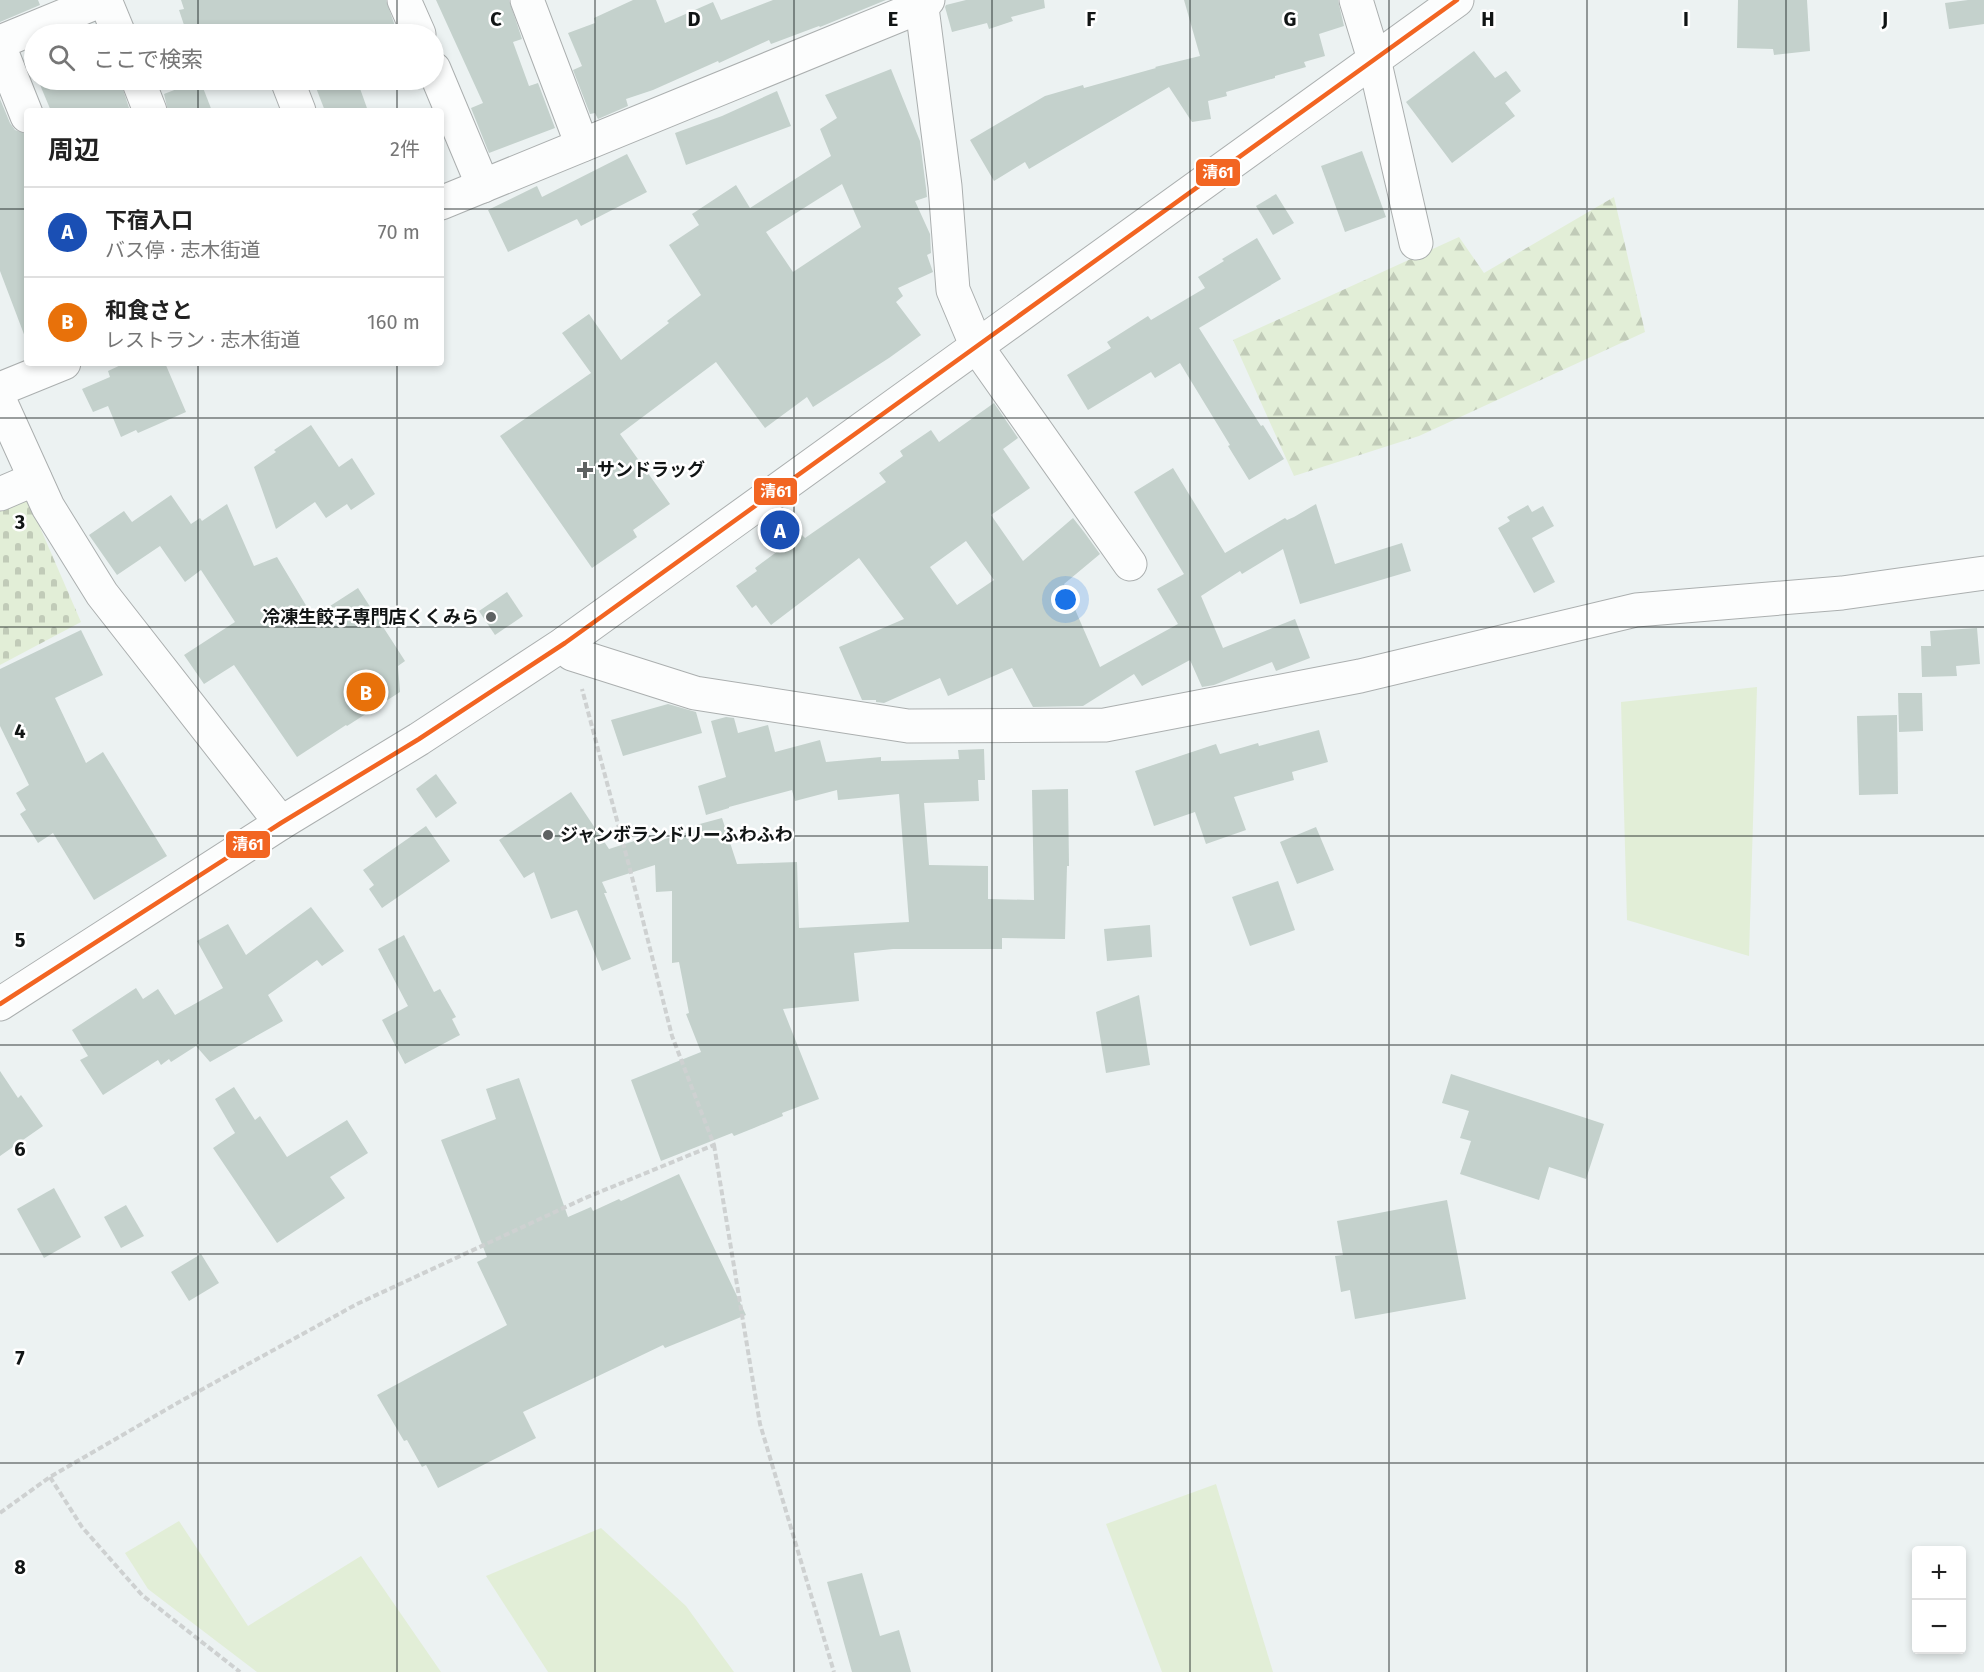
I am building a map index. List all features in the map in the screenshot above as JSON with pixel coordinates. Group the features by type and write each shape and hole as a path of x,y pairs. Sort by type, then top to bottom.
{"street":[{"path":"45,24 104,0 115,24"},
{"path":"404,0 415,24"},
{"path":"527,0 582,145"},
{"path":"1356,0 1374,59 1416,243"},
{"path":"0,1004 281,823 568,648 977,347 1457,0"},
{"path":"444,202 924,2 945,186 952,290 977,347 1130,564"},
{"path":"0,42 24,32"},
{"path":"0,48 24,108"},
{"path":"142,90 149,108"},
{"path":"291,90 298,108"},
{"path":"443,90 483,186"},
{"path":"0,389 57,366"},
{"path":"0,401 48,507 102,594 281,823"},
{"path":"0,494 35,479"},
{"path":"568,648 695,693 908,726 1105,725 1360,676 1636,610 1842,593 1984,573"}],"path":[{"path":"568,648 631,873 672,1035 714,1145 760,1424 834,1672"},
{"path":"0,1513 50,1477 181,1401 357,1304 585,1198 714,1145"},
{"path":"50,1477 82,1527 142,1595 240,1672"}],"green space":[{"path":"1614,197 1645,332 1419,436 1294,476 1233,340 1459,237 1484,273"},
{"path":"26,495 81,622 0,665 0,500"},
{"path":"1757,687 1749,956 1627,920 1621,702"},
{"path":"1216,1484 1273,1672 1162,1672 1106,1524"},
{"path":"179,1521 248,1626 361,1556 441,1672 257,1672 148,1589 125,1553"},
{"path":"601,1528 686,1606 734,1672 548,1672 486,1576"}],"building":[{"path":"0,0 38,0 40,5 0,22"},
{"path":"181,0 386,0 394,24 184,24 179,10 184,9"},
{"path":"436,0 509,0 522,39 513,42 529,86 538,83 555,128 489,153 471,108 483,103"},
{"path":"633,0 656,0 665,23 713,2 721,20 773,0 886,0 771,44 769,40 719,63 718,61 653,90 626,99 628,106 598,119 595,113 590,114 573,70 582,66 568,33 595,23 594,18"},
{"path":"966,0 1044,0 1045,8 1011,17 1013,21 989,29 987,23 952,32 945,7"},
{"path":"1184,0 1338,0 1344,26 1319,34 1325,56 1304,62 1306,67 1226,92 1227,96 1208,101 1211,119 1192,122 1169,87 1029,169 1025,162 994,181 970,140 1045,96 1083,85 1084,88 1200,56"},
{"path":"1738,0 1807,0 1810,51 1774,55 1773,49 1737,48"},
{"path":"1984,0 1984,24 1949,29 1945,3"},
{"path":"1474,51 1495,78 1506,71 1521,91 1505,103 1515,116 1452,163 1406,102"},
{"path":"891,69 920,141 927,197 915,201 930,234 931,253 927,255 933,272 898,288 903,296 896,302 921,335 813,407 807,397 765,428 716,362 620,434 670,504 633,530 637,537 592,568 500,436 591,373 562,333 589,314 621,360 701,295 669,245 699,225 692,214 736,185 750,208 831,156 820,129 837,118 825,95","holes":["842,184 861,227 793,272 766,232"]},
{"path":"42,90 123,90 129,108 50,108"},
{"path":"174,90 204,90 211,108 167,108 164,94"},
{"path":"317,90 361,90 367,108 324,108"},
{"path":"777,91 791,126 686,165 675,133 722,116"},
{"path":"0,99 10,123 15,130 24,133 24,334 0,271"},
{"path":"1362,151 1386,217 1345,232 1321,166"},
{"path":"627,154 647,192 581,226 577,219 508,252 488,210 537,186 542,197"},
{"path":"1276,194 1294,223 1273,235 1256,206"},
{"path":"1257,238 1281,279 1199,328 1284,459 1249,480 1180,363 1155,378 1151,372 1088,410 1067,375 1111,348 1107,342 1148,316 1151,320 1205,288 1198,277"},
{"path":"119,366 166,366 186,412 138,433 136,430 121,437 108,406 93,412 82,389 110,377 108,371"},
{"path":"994,403 1018,438 1003,449 1030,488 991,515 1023,561 1073,518 1100,554 1064,584 1100,667 1178,624 1157,589 1184,574 1134,492 1173,468 1225,553 1285,518 1287,520 1294,517 1316,504 1335,564 1402,543 1411,571 1300,604 1283,549 1242,574 1240,571 1201,596 1223,648 1295,619 1310,658 1276,671 1272,662 1214,685 1202,687 1190,660 1142,686 1134,674 1083,706 1033,707 1012,668 948,696 940,678 884,703 876,702 876,700 862,700 839,647 904,619 859,558 771,625 756,605 752,608 736,586 757,571 755,568 801,534 805,538 886,482 879,473 903,456 900,451 931,430 939,442","holes":["966,541 994,580 957,605 930,567"]},
{"path":"311,425 339,467 352,458 375,494 351,510 347,504 326,518 315,502 276,529 254,467 276,452 274,450"},
{"path":"171,495 191,524 200,518 202,521 227,504 254,566 277,557 313,617 358,588 405,661 398,666 400,692 297,757 234,665 204,684 184,655 235,622 201,570 185,582 160,546 117,575 89,535 124,511 132,522"},
{"path":"1528,505 1532,512 1543,506 1554,526 1532,538 1555,582 1534,593 1498,528 1510,521 1507,517"},
{"path":"507,592 523,616 495,635 479,611"},
{"path":"1977,628 1980,664 1956,666 1957,676 1922,677 1921,646 1931,646 1930,631"},
{"path":"81,630 103,675 55,698 86,763 103,752 167,856 94,900 53,833 38,843 20,814 26,810 16,793 29,785 0,726 0,669"},
{"path":"1898,693 1922,693 1923,731 1899,732"},
{"path":"668,704 696,712 702,733 623,756 611,720"},
{"path":"1897,715 1898,794 1859,795 1857,716"},
{"path":"726,717 734,718 738,733 768,725 775,752 820,740 826,762 881,757 881,761 959,759 958,750 984,749 985,780 978,780 979,801 924,803 929,865 988,866 988,899 1034,900 1032,790 1068,789 1069,866 1067,866 1065,939 1002,938 1002,949 893,949 854,953 859,1001 783,1009 819,1099 782,1113 783,1116 734,1136 732,1133 661,1161 631,1080 701,1052 686,1014 689,1013 679,962 672,963 672,891 656,892 655,865 602,882 607,893 604,893 631,959 602,971 577,910 551,919 534,872 524,878 499,840 571,792 609,849 650,836 652,843 698,829 696,825 722,818 737,864 797,862 799,928 909,922 899,794 838,800 837,790 795,801 792,790 706,815 698,786 726,777 711,721"},
{"path":"1319,730 1328,762 1292,772 1294,780 1234,797 1246,830 1206,844 1195,812 1154,826 1135,771 1216,744 1220,754"},
{"path":"436,774 457,803 436,818 416,789"},
{"path":"426,826 450,861 382,908 369,889 374,885 363,870"},
{"path":"1316,827 1334,870 1297,884 1280,842"},
{"path":"1278,881 1295,930 1250,946 1232,897"},
{"path":"311,907 344,951 322,966 317,960 268,995 283,1021 210,1062 196,1046 171,1062 169,1059 161,1065 158,1060 103,1095 80,1060 88,1056 72,1030 136,988 143,999 158,989 175,1015 223,988 197,941 228,924 246,955"},
{"path":"1150,925 1152,957 1107,961 1104,929"},
{"path":"404,935 434,992 440,989 456,1017 452,1019 460,1035 405,1064 382,1020 408,1006 378,949"},
{"path":"1139,995 1150,1065 1106,1073 1096,1012"},
{"path":"0,1071 18,1098 21,1095 43,1126 0,1156"},
{"path":"1451,1074 1604,1124 1586,1179 1549,1167 1539,1200 1460,1174 1471,1141 1460,1138 1469,1111 1442,1103"},
{"path":"519,1078 568,1217 591,1207 593,1211 619,1199 621,1201 679,1174 746,1315 665,1348 663,1345 523,1412 536,1438 438,1488 426,1465 422,1467 407,1440 404,1441 377,1395 507,1325 477,1262 487,1257 441,1140 496,1119 486,1089"},
{"path":"234,1087 255,1120 260,1116 287,1157 347,1120 368,1153 330,1177 345,1198 277,1243 213,1148 235,1133 215,1099"},
{"path":"54,1188 81,1237 44,1258 17,1209"},
{"path":"1447,1200 1466,1299 1355,1319 1350,1290 1341,1292 1335,1256 1343,1255 1337,1221"},
{"path":"126,1205 144,1236 121,1248 104,1217"},
{"path":"201,1254 219,1283 189,1301 171,1272"},
{"path":"862,1573 880,1636 899,1630 911,1672 852,1672 827,1582"}],"transit line":[{"name":"清61","path":"0,1004 281,823 419,739 565,643 1457,0"}],"place":[{"name":"サンドラッグ","path":"585,470"},
{"name":"下宿入口","path":"780,530"},
{"name":"冷凍生餃子専門店くくみら","path":"491,617"},
{"name":"和食さと","path":"366,692"},
{"name":"ジャンボランドリーふわふわ","path":"548,835"}]}
